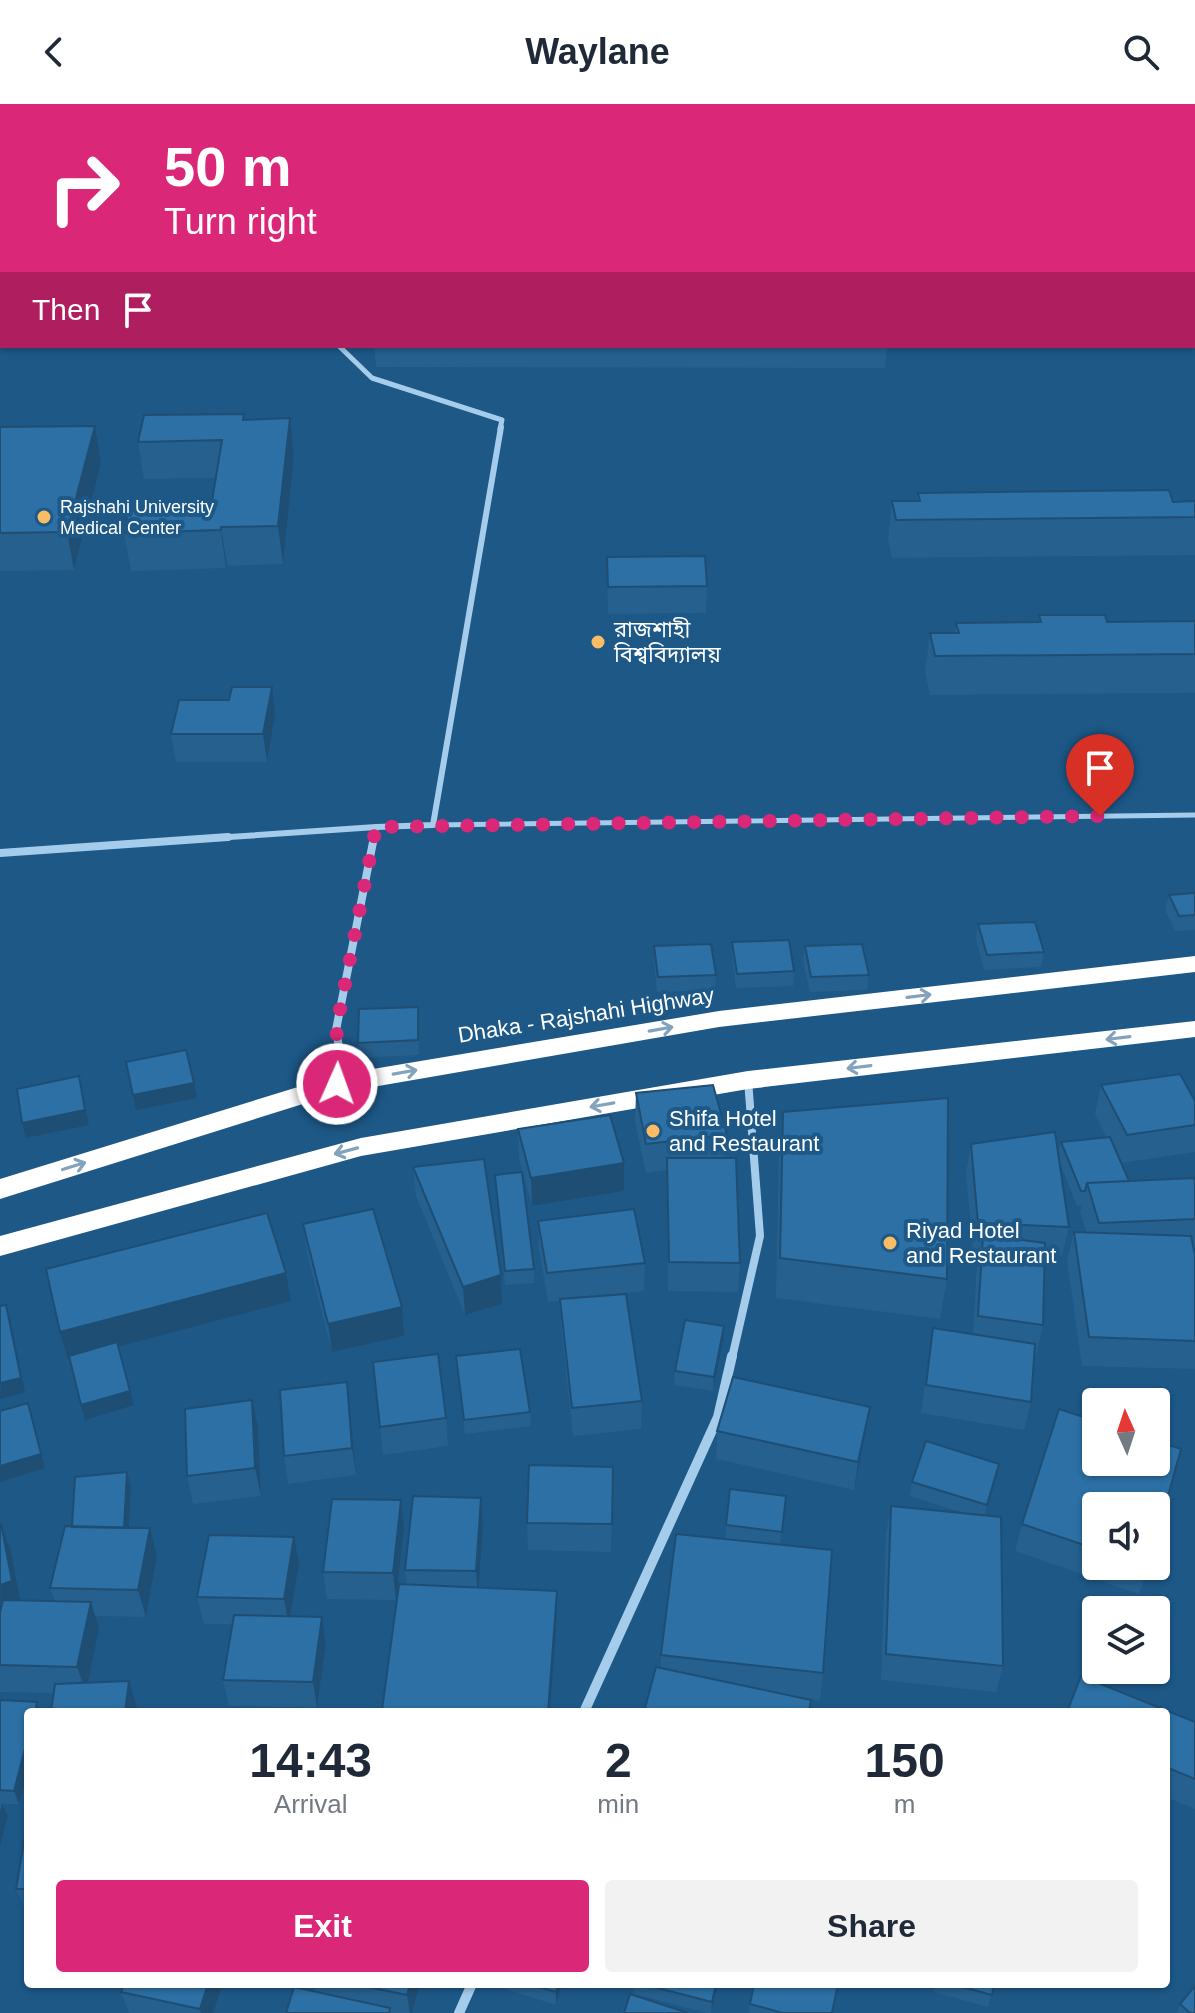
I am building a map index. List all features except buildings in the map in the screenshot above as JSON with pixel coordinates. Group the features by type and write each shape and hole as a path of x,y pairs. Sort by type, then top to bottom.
{"highway":[{"name":"Dhaka - Rajshahi Highway","path":"0,1189 337,1084 719,1019 1195,964"},
{"path":"0,1246 361,1147 748,1080 1195,1029"}],"street":[{"path":"0,853 433,825 502,420 372,378 341,348"},
{"path":"337,1084 340,1053 336,1030 376,827"},
{"path":"586,1708 718,1417 760,1236 748,1080"},
{"path":"459,2013 470,1988"}],"lane":[{"path":"433,825 1195,815"}],"place":[{"name":"Rajshahi University Medical Center","path":"44,517"},
{"name":"রাজশাহী বিশ্ববিদ্যালয়","path":"598,642"},
{"name":"Shifa Hotel and Restaurant","path":"653,1131"},
{"name":"Riyad Hotel and Restaurant","path":"890,1243"}],"route":[{"path":"337,1084 340,1053 336,1030 376,827 1100,816"}]}
